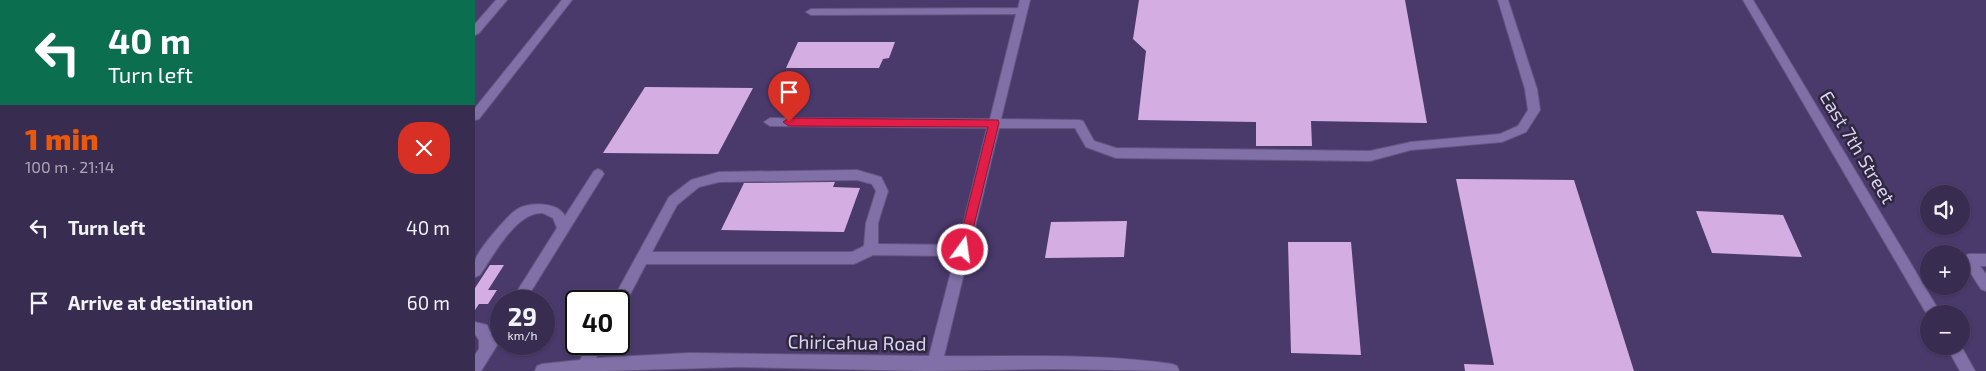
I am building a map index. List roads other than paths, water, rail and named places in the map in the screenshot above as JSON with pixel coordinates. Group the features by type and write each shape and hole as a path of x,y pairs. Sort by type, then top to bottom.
{"street":[{"path":"475,31 502,0"},
{"path":"475,116 567,0"},
{"path":"770,122 1079,124 1090,144 1116,153 1370,156 1411,146 1501,138 1523,129 1534,110 1531,89 1503,0"},
{"name":"East 7th Street","path":"1748,0 1929,305"},
{"path":"811,12 1023,5 934,367"},
{"path":"524,290 598,174"},
{"path":"625,290 673,202 695,183 719,177 777,178 857,175 877,180 881,191 872,223 871,249"},
{"path":"475,271 502,232 521,214 544,208 558,215 563,228"},
{"path":"642,258 854,258 871,249 963,250"},
{"path":"1986,260 1969,260 1986,285"},
{"path":"475,328 482,329 487,350"},
{"path":"475,368 490,345"},
{"path":"584,366 590,355"},
{"path":"1958,355 1968,371"},
{"name":"Chiricahua Road","path":"542,371 637,362 719,359 934,367 1060,362 1138,365 1172,371"}]}
